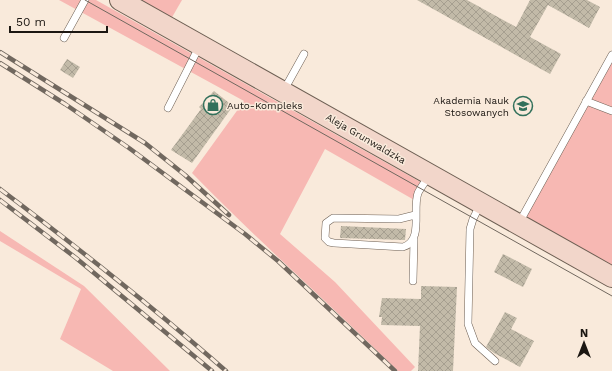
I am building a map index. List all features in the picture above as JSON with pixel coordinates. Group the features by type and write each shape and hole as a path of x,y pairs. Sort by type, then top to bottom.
{"main road":[{"name":"Aleja Grunwaldzka","path":"120,0 612,277"}],"lane":[{"path":"64,38 85,0"},
{"path":"168,108 200,45"},
{"path":"284,92 304,54"},
{"path":"519,224 612,56"},
{"path":"586,101 612,111"},
{"path":"413,281 415,215 418,194 430,174"},
{"path":"482,203 473,219 470,229 468,324 475,343 495,361"},
{"path":"414,237 411,243 403,246 334,244 326,240 324,230 328,220 333,218 399,219 415,215"}],"shaded area":[{"path":"59,0 96,0 424,184 416,201 325,149 280,234 335,282 415,367 411,371 398,371 242,223 192,173 244,101"},
{"path":"137,0 182,0 171,19"},
{"path":"612,55 612,267 522,216"},
{"path":"0,231 84,286 170,371 113,371 60,339 81,289 0,241"}],"building":[{"path":"417,0 467,0 516,27 530,0 587,0 600,7 589,28 548,5 530,37 561,54 550,74"},
{"path":"67,59 80,67 73,78 60,70"},
{"path":"214,91 233,106 192,163 171,150 201,109 199,107"},
{"path":"341,226 406,229 405,240 340,238"},
{"path":"503,254 532,269 523,287 494,272"},
{"path":"421,286 457,287 453,371 418,371 420,326 381,325 382,317 379,317 382,298 421,299"},
{"path":"505,312 517,318 511,329 534,341 520,367 486,347"}],"tram line":[{"path":"85,0 612,296"}],"railway":[{"path":"0,52 145,143 185,175 229,215"},
{"path":"0,63 65,104 129,148 245,234 278,261 395,371"},
{"path":"0,189 114,278 226,371"},
{"path":"0,200 76,258 212,371"}],"place":[{"name":"Auto-Kompleks","path":"213,105"},
{"name":"Akademia Nauk Stosowanych","path":"523,106"}]}
